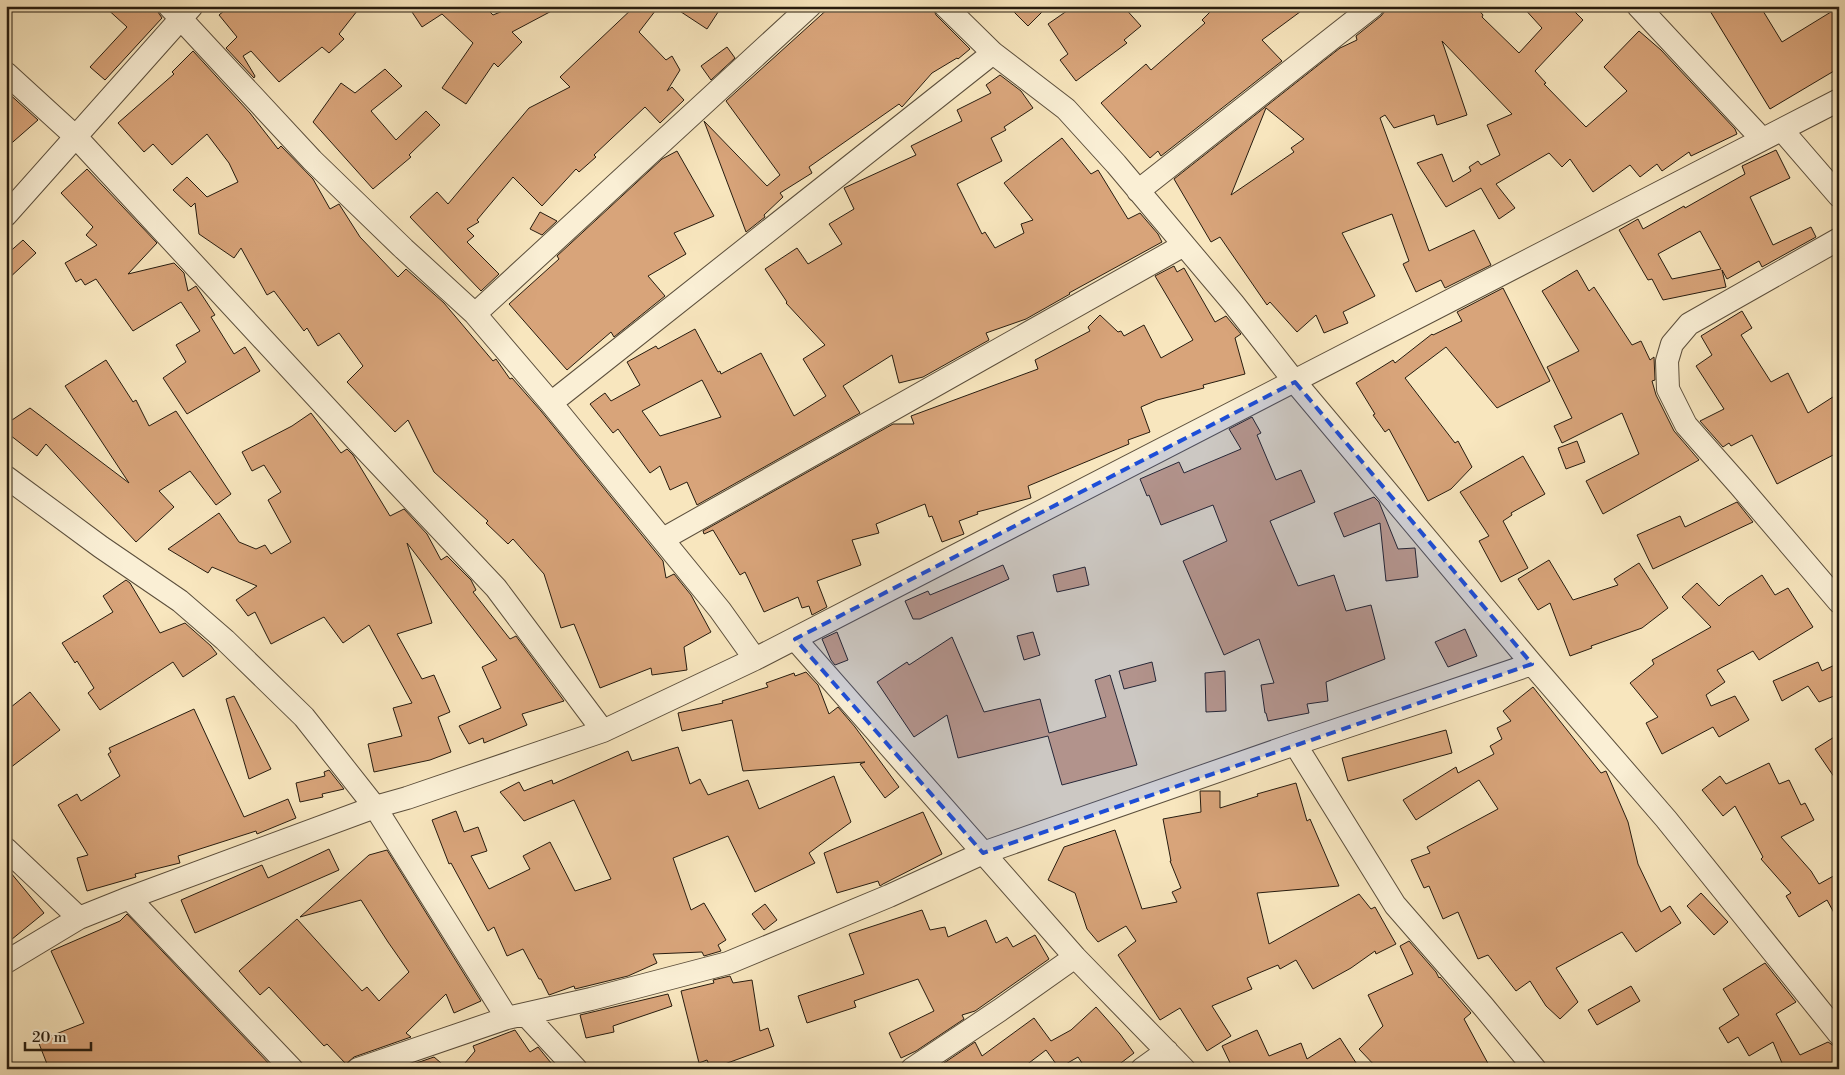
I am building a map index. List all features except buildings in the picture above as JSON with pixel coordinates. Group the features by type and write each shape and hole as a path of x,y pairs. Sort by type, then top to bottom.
{"street":[{"path":"475,314 810,6"},
{"path":"945,6 993,53 1066,109 1138,191 1233,303 1295,382 1532,664 1666,819 1839,1034"},
{"path":"1138,191 1372,6"},
{"path":"1638,6 1772,135 1839,196"},
{"path":"6,215 76,137 181,10 312,160 404,249 475,314 663,539 720,610 755,659"},
{"path":"551,403 993,53"},
{"path":"6,72 76,137 360,445 496,588 603,731"},
{"path":"6,962 79,918 129,898 375,807 407,798 603,731 796,639 1839,100"},
{"path":"1839,239 1689,324 1672,344 1667,361 1668,389 1686,425 1839,602"},
{"path":"663,539 1184,245"},
{"path":"6,478 101,547 180,601 225,640 304,717 375,807 516,1016 576,1069"},
{"path":"796,639 1074,957 1184,1069"},
{"path":"358,1069 516,1016 591,1000 728,963 889,896 983,853 1295,744 1532,664"},
{"path":"1295,744 1395,905 1535,1069"},
{"path":"6,848 79,918"},
{"path":"129,898 292,1069"},
{"path":"912,1069 1000,1010 1074,957"},
{"path":"1142,1069 1167,1051"}],"highlighted area":[{"path":"1295,382 1532,664 983,853 795,639"}]}
